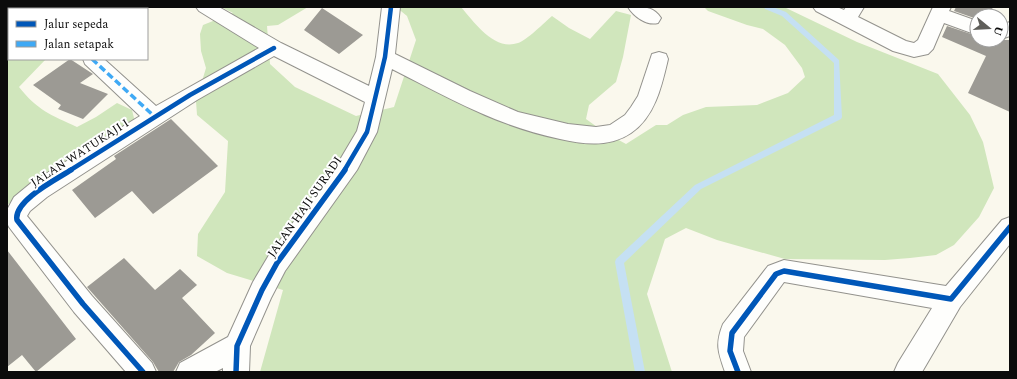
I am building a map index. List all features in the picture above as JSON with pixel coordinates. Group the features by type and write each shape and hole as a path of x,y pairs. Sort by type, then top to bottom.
{"street":[{"path":"205,7 274,48 376,98"},
{"name":"JALAN HAJI SURADI","path":"236,372 237,346 262,290 277,263 349,164 367,132 385,57 391,7"},
{"path":"637,7 652,18"},
{"path":"822,7 852,14 900,46 914,50 921,49 926,44 940,11 969,24"},
{"name":"JALAN WATUKAJI I","path":"143,372 84,304 17,220 16,215 22,204 39,190 190,94 274,48"},
{"path":"385,57 454,93 512,118 544,128 595,135 611,133 623,128 638,114 648,97 659,59"},
{"path":"93,60 155,117"},
{"path":"907,372 951,299 1010,227"},
{"path":"738,372 730,351 732,333 776,274 784,271 951,299"},
{"path":"189,372 237,346"}],"green space":[{"path":"221,7 308,7 278,25 267,26 270,64 295,87 356,116 394,107 416,40 407,16 396,7 461,7 486,34 501,43 509,44 518,43 526,39 552,16 569,28 590,39 616,11 631,15 623,57 616,82 589,105 586,119 604,132 626,144 656,125 667,125 683,115 706,107 757,105 788,93 805,77 802,68 785,45 763,29 708,11 704,7 784,7 857,42 938,74 970,115 983,142 994,188 979,217 954,245 936,255 885,260 785,259 717,240 686,228 665,239 647,294 672,372 260,372 283,290 227,273 197,256 198,234 225,192 228,141 197,115 196,101 206,68 201,51 200,34 203,25 233,13"},
{"path":"8,41 8,60 45,60 19,87 38,107 77,127 96,117 117,103 132,110 135,122 7,205"}],"building":[{"path":"956,7 993,7 969,8 969,16 954,11"},
{"path":"322,8 363,35 339,54 304,30"},
{"path":"947,26 969,33 969,48 1009,48 1010,40 1010,112 968,93 986,56 942,37"},
{"path":"69,60 72,60 93,74 80,83 108,94 83,119 58,109 61,105 33,85"},
{"path":"171,119 218,166 153,214 132,191 95,218 72,190 116,159 114,156"},
{"path":"7,250 76,339 36,372 22,355 7,367"},
{"path":"124,258 155,290 180,269 197,285 182,298 215,333 191,355 179,362 173,372 159,372 153,362 87,287"}],"waterway":[{"path":"640,372 619,262 698,187 838,117 837,62 784,14 767,7"}],"marked path":[{"path":"93,60 155,117"}],"cycle path":[{"path":"236,372 237,346 262,290 277,263 349,164 367,132 385,57 391,7"},
{"path":"143,372 83,304 17,220 16,215 22,204 39,190 190,95 274,48"},
{"path":"738,372 730,351 732,333 776,274 784,271 951,299 1010,227"}]}
